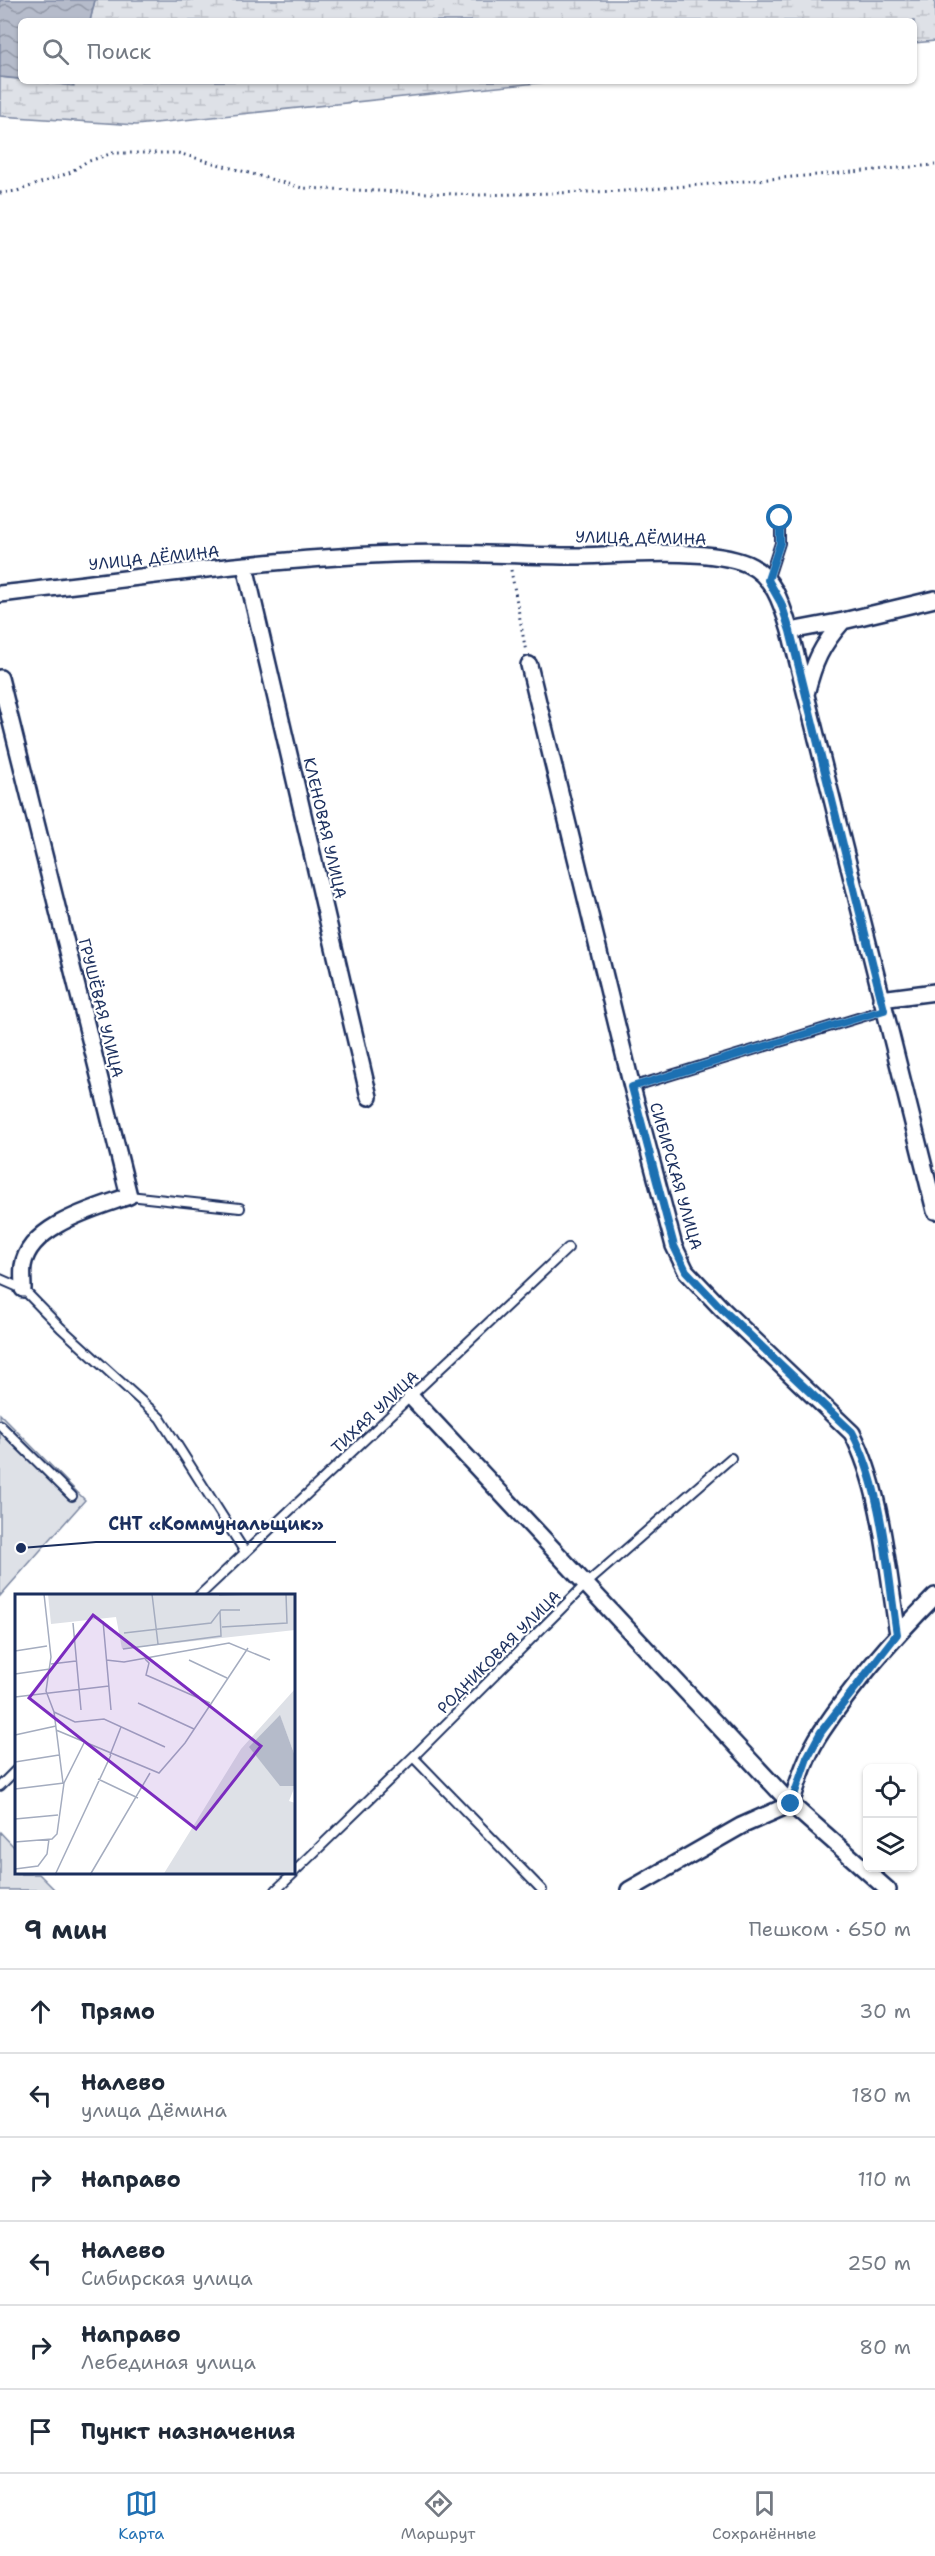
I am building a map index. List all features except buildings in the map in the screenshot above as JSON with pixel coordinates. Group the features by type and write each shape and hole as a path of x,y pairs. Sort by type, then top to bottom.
{"street":[{"name":"УЛИЦА ДЁМИНА","path":"0,594 311,558 396,554 693,555 729,558 749,565 768,580 781,603 790,631 935,1211"},
{"name":"КЛЕНОВАЯ УЛИЦА","path":"245,566 369,1097"},
{"path":"790,631 935,599"},
{"path":"805,697 814,662 825,641 843,621"},
{"name":"СИБИРСКАЯ УЛИЦА","path":"529,665 632,1087 674,1246 686,1271 722,1309 852,1432 861,1449 873,1484 897,1634"},
{"name":"ГРУШЁВАЯ УЛИЦА","path":"0,678 129,1196"},
{"path":"883,1005 935,992"},
{"path":"23,1289 23,1264 35,1241 62,1221 129,1196"},
{"path":"411,1397 791,1804 888,1890"},
{"path":"629,1890 741,1826 791,1804 807,1758 821,1732 897,1634 935,1596"}],"lane":[{"path":"768,580 780,543 780,518"},
{"path":"632,1087 883,1005"},
{"path":"129,1196 240,1208"},
{"name":"ТИХАЯ УЛИЦА","path":"201,1594 568,1248"},
{"path":"0,1279 23,1289 61,1328 160,1418 245,1552"},
{"path":"0,1425 72,1496"},
{"name":"РОДНИКОВАЯ УЛИЦА","path":"296,1870 586,1584 731,1458"},
{"path":"413,1757 542,1890"},
{"path":"0,1786 15,1771"},
{"name":"РОДНИКОВАЯ УЛИЦА","path":"276,1890 291,1875"}],"path":[{"path":"0,193 17,191 69,173 86,162 113,153 178,153 302,188 480,195 627,191 935,165"},
{"path":"509,556 529,665"}],"green space":[{"path":"95,0 935,0 935,41 917,43 917,18 91,18"},
{"path":"0,77 18,79 18,84 74,86 75,84 527,84 136,125 0,116"},
{"path":"0,1414 85,1500 0,1596"},
{"path":"0,1832 15,1848 15,1875 40,1875 55,1890 0,1890"}],"water":[{"path":"0,0 95,0 91,18 18,18 18,79 0,77"}],"place":[{"name":"СНТ «Коммунальщик»","path":"21,1548"}],"route":[{"path":"780,518 780,543 768,580 781,603 790,631 884,1010 632,1087 674,1246 686,1271 722,1309 852,1432 861,1449 873,1484 897,1634 821,1732 807,1758 791,1804"}]}
